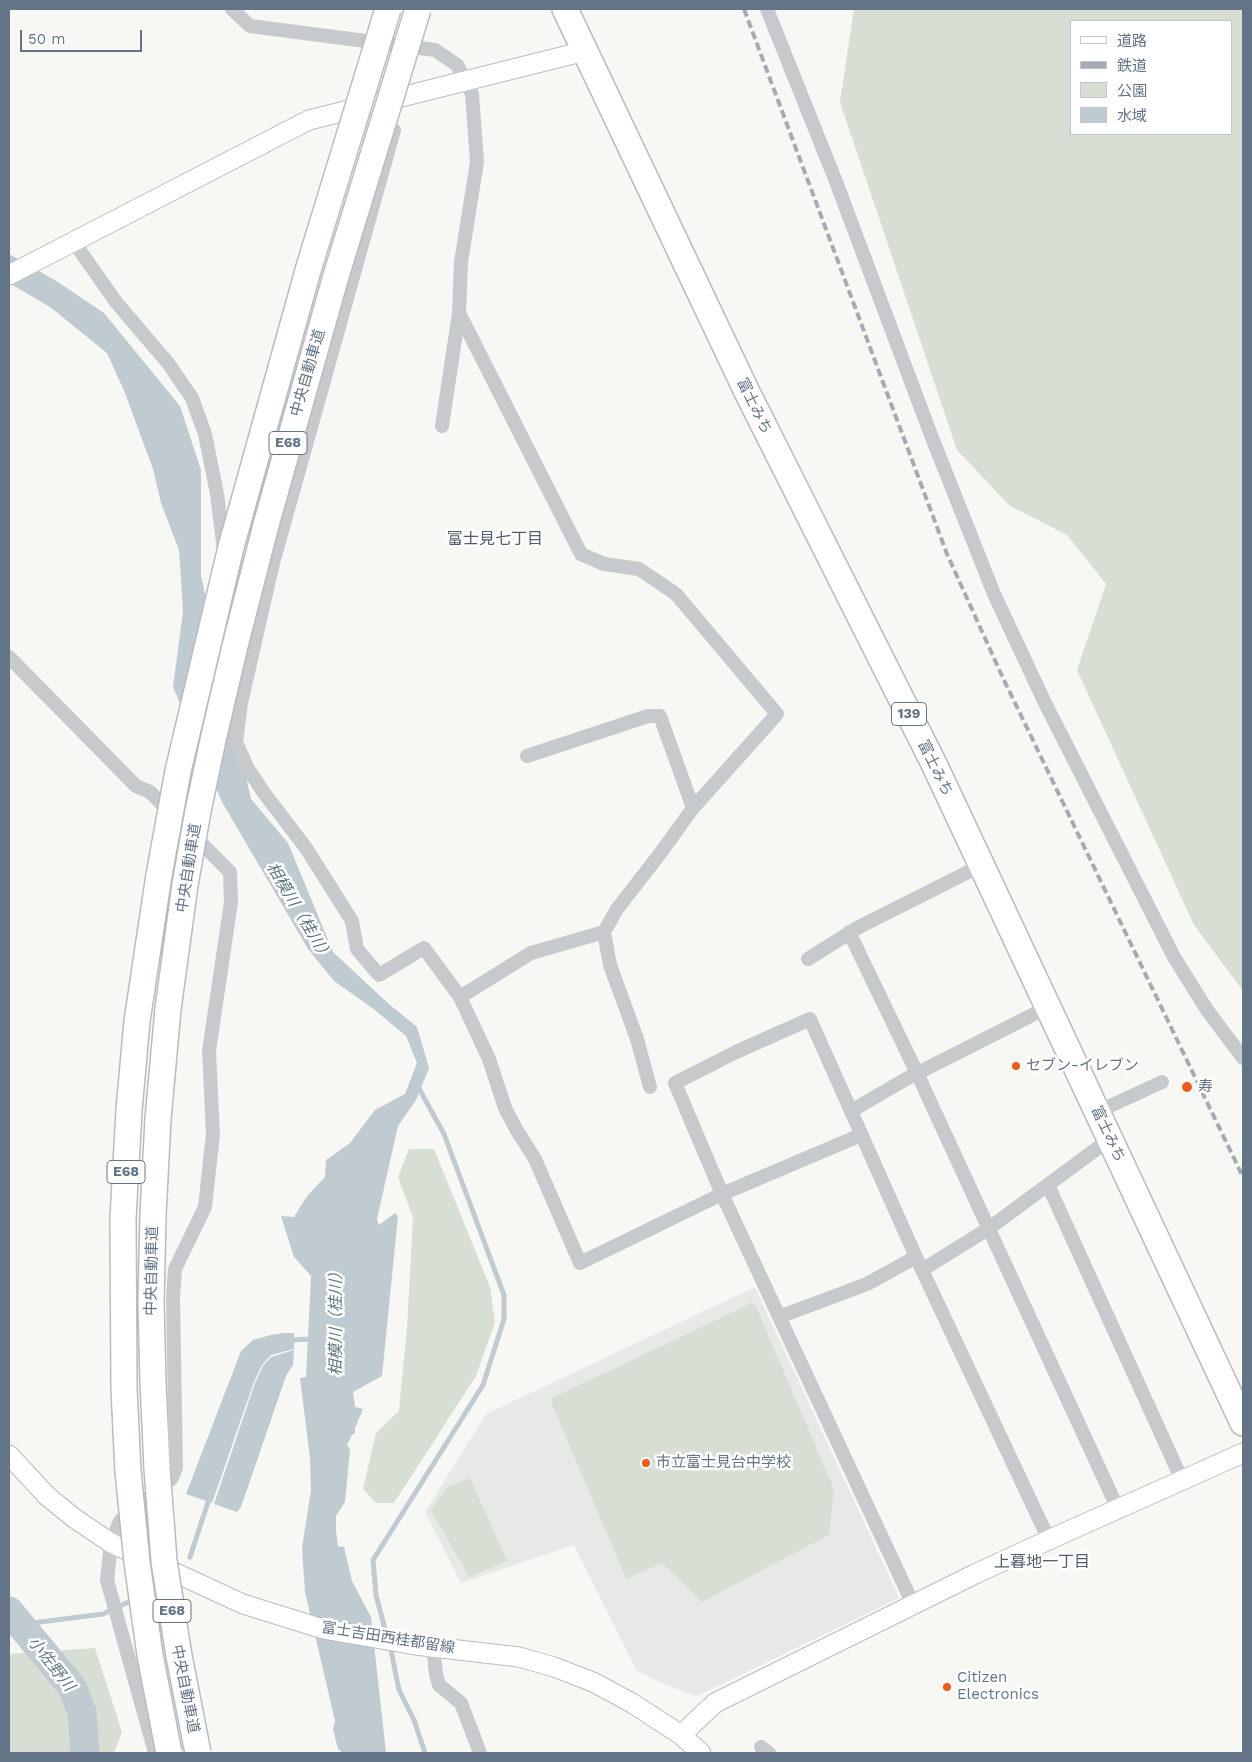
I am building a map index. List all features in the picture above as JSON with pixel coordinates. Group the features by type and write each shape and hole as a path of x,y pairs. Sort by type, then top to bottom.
{"highway":[{"name":"中央自動車道","path":"169,1753 150,1656 137,1562 128,1471 124,1389 122,1321 124,1208 129,1110 137,1021 159,875 178,771 231,547 309,267 388,9"},
{"name":"中央自動車道","path":"198,1753 179,1656 164,1561 153,1382 151,1312 153,1215 158,1119 168,1009 185,885 198,811 234,646 266,524 336,276 418,9"},
{"name":"富士みち","path":"565,9 747,392 935,766 1243,1423"}],"street":[{"path":"232,9 250,26 435,50 457,65 466,81 472,94 477,162 461,262 459,313 442,426"},
{"path":"766,9 835,179 931,435 994,594 1045,703 1174,957 1207,1010 1243,1058"},
{"path":"9,275 310,120 585,51"},
{"path":"403,98 278,544 241,702 236,742 248,769 306,848 352,921 357,949 379,975 424,948 460,997 490,1059 505,1108 535,1159 580,1263 722,1194 861,1134"},
{"path":"73,241 116,302 168,363 192,398 205,434 217,494 241,702"},
{"path":"459,313 581,554 604,564 639,569 676,594 777,714 693,808 659,856 617,909 604,932 610,965 637,1038 650,1087"},
{"path":"9,657 136,786 150,792 230,872 231,902 209,1051 213,1134 205,1207 176,1269 173,1297 176,1468 172,1478 120,1521 111,1543 107,1580 156,1753"},
{"path":"527,756 648,716 660,716 693,808"},
{"path":"808,959 850,932 982,865"},
{"path":"460,997 531,953 604,932"},
{"path":"850,932 1118,1508"},
{"path":"851,1111 917,1073 1048,1007"},
{"path":"912,1604 722,1194 675,1083 736,1052 810,1019 919,1263 1049,1540"},
{"path":"1097,1112 1162,1082"},
{"path":"779,1317 919,1263 988,1230 1110,1139"},
{"path":"1048,1185 1182,1480"},
{"path":"681,1735 715,1702 912,1604 1118,1508 1243,1453"},
{"name":"富士吉田西桂都留線","path":"12,1465 74,1518 111,1543 243,1604 299,1622 357,1636 519,1657 554,1667 593,1682 632,1703 681,1735 701,1753"},
{"path":"424,1646 439,1685 461,1703 480,1753"}],"shaded area":[{"name":"市立富士見台中学校","path":"755,1287 899,1598 697,1696 664,1684 637,1671 574,1545 461,1583 425,1512 486,1414"}],"green space":[{"path":"854,9 1243,9 1243,991 1194,925 1077,670 1106,584 1067,535 1010,506 957,450 840,102"},
{"path":"409,1149 434,1149 490,1287 495,1322 476,1376 394,1503 376,1503 363,1489 376,1433 399,1411 407,1327 413,1218 398,1177"},
{"path":"754,1302 834,1489 829,1535 702,1602 662,1563 626,1579 550,1399"},
{"path":"470,1478 507,1561 469,1577 431,1510 446,1488"},
{"path":"95,1648 122,1732 114,1753 9,1753 9,1654"}],"water":[{"name":"相模川（桂川）","path":"9,254 58,282 104,313 180,406 201,470 201,576 251,799 288,843 333,952 390,1005 417,1027 429,1068 416,1100 398,1126 377,1219 379,1225 395,1213 398,1216 382,1376 353,1392 355,1407 363,1409 355,1428 355,1433 347,1445 350,1450 345,1502 336,1516 338,1546 344,1547 352,1581 371,1617 386,1753 343,1753 338,1749 333,1729 335,1721 305,1592 302,1548 311,1490 310,1458 300,1378 306,1377 311,1276 294,1257 281,1216 294,1217 307,1196 325,1177 326,1160 350,1143 375,1110 405,1094 417,1063 406,1036 375,1010 334,981 308,949 222,802 173,687 183,611 179,550 161,503 153,469 125,393 107,353 50,307 9,283"},
{"path":"283,1333 294,1333 294,1349 271,1355 262,1365 254,1382 212,1503 186,1494 241,1351 253,1340"},
{"path":"294,1350 293,1365 286,1376 241,1507 237,1512 214,1504 255,1383 263,1366 271,1357"}],"waterway":[{"path":"387,1637 376,1595 373,1560 483,1385 504,1319 504,1295 444,1134 417,1085"},
{"path":"288,1340 314,1339"},
{"path":"190,1557 210,1496"},
{"path":"9,1626 103,1614 135,1599"},
{"name":"小佐野川","path":"9,1611 72,1687 82,1712 85,1753"},
{"path":"390,1645 399,1690 414,1720 425,1753"}],"railway":[{"path":"744,9 947,554 1003,678 1243,1177"}],"place":[{"name":"セブン-イレブン","path":"1016,1066"},
{"name":"寿","path":"1187,1087"},
{"name":"市立富士見台中学校","path":"646,1463"},
{"name":"Citizen Electronics","path":"947,1687"}],"district":[{"name":"富士見七丁目","path":"495,539"},
{"name":"上暮地一丁目","path":"1042,1562"}]}
